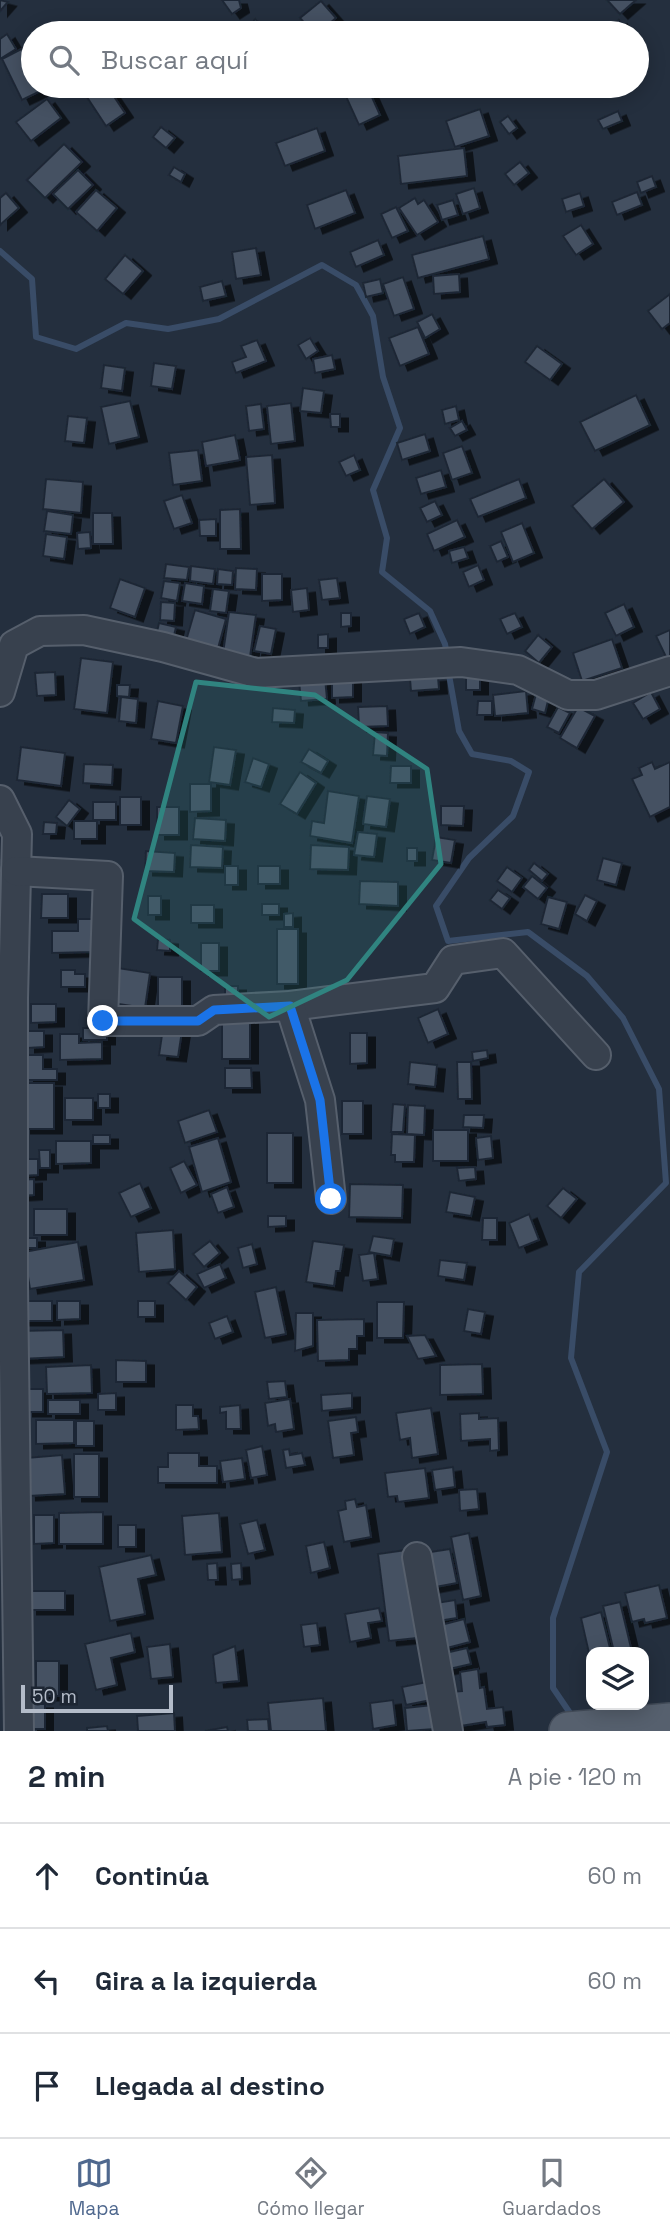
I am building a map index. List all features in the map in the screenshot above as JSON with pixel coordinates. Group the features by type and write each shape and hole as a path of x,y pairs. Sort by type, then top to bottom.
{"main road":[{"path":"586,1730 670,1722"}],"street":[{"path":"0,692 14,645 40,631 84,630 163,647 256,673 461,662 518,670 568,695 596,695 670,671"},
{"path":"0,800 17,834 6,1286 19,1731"},
{"path":"16,871 108,876 103,1021 198,1021 214,1010 290,1006 435,988 453,960 503,954 596,1055"},
{"path":"290,1006 320,1100 331,1199"},
{"path":"417,1557 448,1731"}],"highlighted area":[{"path":"196,682 315,695 427,769 441,864 347,980 269,1017 134,919"}],"building":[{"path":"0,0 8,2 0,11"},
{"path":"222,0 239,0 241,8 232,14"},
{"path":"607,0 636,0 620,14"},
{"path":"321,1 336,18 332,21 303,21 300,18"},
{"path":"7,34 16,49 0,59 0,39"},
{"path":"21,49 21,98 2,59"},
{"path":"88,98 115,98 125,113 106,126"},
{"path":"347,98 372,98 380,115 359,125"},
{"path":"47,99 61,118 31,141 16,122"},
{"path":"480,109 489,136 455,147 446,121"},
{"path":"618,111 622,121 603,129 598,120"},
{"path":"508,116 517,128 509,134 500,122"},
{"path":"161,127 175,138 166,148 153,137"},
{"path":"317,128 325,151 285,166 276,143"},
{"path":"64,144 82,162 45,198 27,180"},
{"path":"464,148 467,176 401,184 398,156"},
{"path":"520,162 529,173 514,185 505,174"},
{"path":"174,167 185,174 181,182 169,175"},
{"path":"78,170 93,185 68,209 53,194"},
{"path":"652,176 656,187 641,193 637,182"},
{"path":"474,188 480,208 463,214 456,194"},
{"path":"96,190 117,208 97,231 76,212"},
{"path":"346,190 355,213 315,229 307,205"},
{"path":"637,192 642,205 617,215 612,202"},
{"path":"6,193 19,208 0,225 0,198"},
{"path":"580,193 584,206 566,212 562,199"},
{"path":"415,198 418,204 424,200 438,222 417,235 399,208"},
{"path":"453,200 458,215 442,220 437,205"},
{"path":"396,207 408,231 392,238 381,214"},
{"path":"581,225 593,244 576,255 563,236"},
{"path":"483,236 489,259 418,278 412,255"},
{"path":"378,240 384,255 356,267 350,252"},
{"path":"256,248 261,275 236,279 232,252"},
{"path":"125,255 143,271 123,294 105,279"},
{"path":"459,274 460,292 434,294 433,276"},
{"path":"403,277 414,309 394,316 383,284"},
{"path":"380,279 383,293 366,297 363,283"},
{"path":"222,281 226,296 203,301 200,287"},
{"path":"670,294 670,323 662,329 648,311"},
{"path":"432,314 440,329 425,338 417,322"},
{"path":"418,327 429,354 400,366 389,338"},
{"path":"310,338 318,351 306,359 298,345"},
{"path":"257,340 266,361 236,373 232,362 246,357 241,346"},
{"path":"537,346 562,364 550,380 525,362"},
{"path":"332,355 335,369 315,373 313,359"},
{"path":"154,363 176,366 172,389 151,386"},
{"path":"104,365 125,368 122,391 101,388"},
{"path":"303,388 324,391 321,413 300,411"},
{"path":"636,395 650,425 595,451 580,422"},
{"path":"130,401 139,437 109,444 101,407"},
{"path":"291,403 295,441 271,444 267,406"},
{"path":"261,404 264,429 249,431 246,406"},
{"path":"456,406 459,420 445,424 442,410"},
{"path":"330,414 340,414 340,427 331,427"},
{"path":"68,416 87,418 84,443 65,441"},
{"path":"462,421 467,430 455,436 450,428"},
{"path":"425,434 430,451 402,460 397,443"},
{"path":"235,435 240,460 206,466 202,442"},
{"path":"462,446 472,473 452,480 443,453"},
{"path":"198,450 202,481 173,485 169,453"},
{"path":"272,455 275,503 250,505 246,457"},
{"path":"354,455 360,470 346,476 339,462"},
{"path":"441,470 446,487 421,494 416,478"},
{"path":"46,479 83,482 81,513 43,509"},
{"path":"519,479 526,498 478,517 470,499"},
{"path":"604,479 624,502 592,529 572,506"},
{"path":"182,495 192,523 174,529 164,501"},
{"path":"435,501 442,515 427,522 420,508"},
{"path":"240,509 241,549 220,549 220,510"},
{"path":"47,511 73,515 71,534 44,531"},
{"path":"93,513 112,513 113,544 93,544"},
{"path":"216,519 216,536 200,536 199,520"},
{"path":"457,520 465,537 434,551 427,534"},
{"path":"522,523 534,553 513,562 501,532"},
{"path":"90,532 91,548 78,549 77,533"},
{"path":"46,534 67,537 64,559 43,556"},
{"path":"501,541 508,557 497,562 490,546"},
{"path":"464,547 468,558 452,563 449,551"},
{"path":"166,564 189,567 187,580 164,578"},
{"path":"478,565 484,580 469,587 463,572"},
{"path":"191,566 215,569 213,584 190,581"},
{"path":"236,568 257,569 256,590 235,589"},
{"path":"218,569 233,571 232,585 217,584"},
{"path":"262,574 282,574 282,600 262,601"},
{"path":"337,578 340,598 322,600 319,580"},
{"path":"120,579 145,588 135,617 110,608"},
{"path":"164,581 180,583 177,601 161,598"},
{"path":"185,583 204,586 202,604 182,601"},
{"path":"307,588 309,610 293,612 291,590"},
{"path":"213,589 229,591 226,613 210,611"},
{"path":"161,602 175,603 174,621 160,620"},
{"path":"624,604 634,627 616,636 605,613"},
{"path":"195,610 226,619 217,652 185,644"},
{"path":"229,612 256,615 250,657 223,653"},
{"path":"341,613 351,613 351,626 341,627"},
{"path":"419,613 425,627 410,634 404,619"},
{"path":"515,613 522,627 507,634 500,619"},
{"path":"159,623 176,627 173,640 156,636"},
{"path":"260,626 276,629 271,654 254,651"},
{"path":"670,630 670,658 667,659 656,636"},
{"path":"328,634 328,648 318,648 318,635"},
{"path":"538,635 552,647 539,663 525,651"},
{"path":"612,639 622,668 582,681 573,653"},
{"path":"81,658 113,662 107,713 74,709"},
{"path":"55,672 56,695 37,696 35,673"},
{"path":"466,676 480,676 480,690 466,690"},
{"path":"438,677 439,689 411,691 410,679"},
{"path":"325,678 327,699 301,701 299,681"},
{"path":"353,679 353,697 332,698 332,680"},
{"path":"117,685 130,685 129,697 117,696"},
{"path":"526,691 528,713 495,716 493,695"},
{"path":"651,692 660,709 643,719 633,703"},
{"path":"536,694 549,697 545,713 532,709"},
{"path":"121,697 138,699 136,723 119,721"},
{"path":"158,701 183,706 176,743 151,739"},
{"path":"478,701 492,701 492,715 477,715"},
{"path":"387,706 388,726 359,727 358,707"},
{"path":"558,707 570,713 559,733 547,727"},
{"path":"578,707 595,716 577,748 560,738"},
{"path":"273,708 295,710 294,723 272,722"},
{"path":"375,732 388,733 387,756 373,755"},
{"path":"21,747 65,753 61,786 17,780"},
{"path":"214,747 236,750 230,785 209,782"},
{"path":"309,749 328,761 321,773 301,762"},
{"path":"253,758 269,764 261,787 245,782"},
{"path":"652,762 655,769 670,762 670,807 650,817 632,779 642,775 639,768"},
{"path":"84,764 113,765 112,785 83,783"},
{"path":"391,766 411,766 411,783 390,783"},
{"path":"300,772 316,783 297,814 280,804"},
{"path":"190,784 211,784 211,811 190,812"},
{"path":"328,791 359,796 352,843 310,836 312,821 324,823"},
{"path":"367,796 390,799 386,827 363,824"},
{"path":"120,797 141,797 141,825 120,825"},
{"path":"69,800 80,809 67,826 56,817"},
{"path":"93,802 116,802 116,820 93,820"},
{"path":"441,806 464,806 463,826 441,825"},
{"path":"157,807 179,807 179,835 157,835"},
{"path":"195,818 226,820 225,841 193,839"},
{"path":"74,821 97,821 97,839 74,839"},
{"path":"44,822 57,823 56,834 43,834"},
{"path":"0,832 6,832 6,858 0,858"},
{"path":"358,832 377,834 374,857 354,855"},
{"path":"436,837 455,840 451,863 432,860"},
{"path":"191,845 223,847 222,868 190,867"},
{"path":"311,845 349,847 348,870 310,869"},
{"path":"407,848 417,848 417,861 407,861"},
{"path":"146,851 175,853 174,872 145,871"},
{"path":"603,858 622,863 616,885 597,880"},
{"path":"534,863 548,874 542,881 529,870"},
{"path":"0,864 8,864 7,893 0,893"},
{"path":"225,866 238,866 238,885 225,885"},
{"path":"258,866 280,866 280,884 258,884"},
{"path":"507,867 522,878 512,892 497,881"},
{"path":"532,876 547,888 538,899 523,887"},
{"path":"360,881 398,882 398,906 359,904"},
{"path":"498,890 510,898 502,909 490,900"},
{"path":"42,894 68,894 68,918 41,918"},
{"path":"585,895 597,901 587,921 575,914"},
{"path":"148,896 161,896 161,915 148,915"},
{"path":"548,897 567,902 559,929 541,924"},
{"path":"262,904 279,904 279,915 262,915"},
{"path":"191,905 214,905 214,923 191,923"},
{"path":"293,913 293,927 284,927 284,914"},
{"path":"78,919 92,919 92,952 52,953 52,931 78,931"},
{"path":"277,929 298,929 298,984 277,984"},
{"path":"158,939 170,940 170,951 157,950"},
{"path":"201,943 219,943 219,971 201,971"},
{"path":"118,968 150,973 145,1008 112,1003"},
{"path":"61,970 75,970 75,974 85,974 85,987 61,987"},
{"path":"158,977 182,977 182,1008 158,1008"},
{"path":"225,986 238,986 238,998 225,998"},
{"path":"31,1004 56,1004 56,1022 31,1023"},
{"path":"438,1009 448,1034 428,1043 418,1018"},
{"path":"222,1017 250,1017 250,1059 222,1059"},
{"path":"83,1028 107,1028 107,1040 83,1040"},
{"path":"163,1028 182,1031 178,1057 159,1055"},
{"path":"27,1031 44,1031 44,1047 27,1048"},
{"path":"350,1033 367,1033 367,1063 350,1064"},
{"path":"60,1034 79,1034 79,1043 102,1042 102,1059 60,1060"},
{"path":"487,1050 488,1058 473,1061 472,1052"},
{"path":"26,1055 43,1055 43,1069 57,1069 57,1080 26,1080"},
{"path":"410,1062 437,1065 435,1087 408,1084"},
{"path":"457,1062 471,1062 472,1099 458,1099"},
{"path":"225,1068 251,1068 252,1088 225,1088"},
{"path":"23,1083 54,1083 54,1129 23,1129"},
{"path":"98,1094 110,1094 110,1108 98,1108"},
{"path":"65,1098 93,1098 93,1120 65,1120"},
{"path":"342,1101 363,1101 363,1134 342,1134"},
{"path":"393,1104 405,1105 403,1132 391,1132"},
{"path":"408,1105 425,1106 424,1135 407,1134"},
{"path":"209,1110 217,1132 185,1143 178,1121"},
{"path":"464,1115 484,1115 483,1128 463,1127"},
{"path":"433,1130 468,1130 468,1161 433,1161"},
{"path":"267,1133 293,1133 293,1183 267,1183"},
{"path":"392,1134 415,1135 414,1162 395,1162 395,1155 391,1155"},
{"path":"93,1135 110,1135 110,1144 93,1144"},
{"path":"491,1136 493,1158 478,1160 476,1138"},
{"path":"218,1138 231,1182 202,1192 189,1147"},
{"path":"56,1141 91,1141 91,1163 56,1164"},
{"path":"39,1150 50,1150 50,1168 40,1168"},
{"path":"20,1159 38,1159 38,1175 20,1176"},
{"path":"184,1161 197,1185 181,1193 170,1168"},
{"path":"475,1167 476,1179 459,1181 457,1168"},
{"path":"34,1179 34,1195 20,1196 20,1180"},
{"path":"140,1183 151,1208 131,1217 119,1193"},
{"path":"350,1184 403,1185 402,1218 349,1217"},
{"path":"227,1187 234,1207 218,1213 211,1194"},
{"path":"563,1188 577,1199 561,1218 547,1206"},
{"path":"450,1192 475,1197 471,1216 446,1212"},
{"path":"34,1209 67,1209 67,1235 34,1235"},
{"path":"529,1214 539,1240 519,1248 509,1223"},
{"path":"268,1216 286,1216 286,1226 268,1227"},
{"path":"483,1218 497,1218 497,1240 482,1240"},
{"path":"173,1230 175,1269 139,1272 136,1233"},
{"path":"373,1236 394,1239 391,1256 369,1252"},
{"path":"21,1238 37,1238 37,1248 21,1248"},
{"path":"210,1241 220,1253 204,1267 193,1254"},
{"path":"313,1241 344,1245 340,1271 336,1271 334,1286 306,1282"},
{"path":"78,1242 84,1280 30,1289 24,1252"},
{"path":"252,1244 257,1264 243,1268 238,1248"},
{"path":"374,1253 378,1279 363,1281 359,1255"},
{"path":"440,1260 467,1263 464,1280 438,1276"},
{"path":"220,1264 226,1278 204,1288 197,1274"},
{"path":"179,1271 197,1287 186,1300 168,1283"},
{"path":"276,1287 286,1334 265,1338 255,1292"},
{"path":"20,1301 52,1301 52,1321 20,1321"},
{"path":"57,1301 80,1301 80,1319 57,1320"},
{"path":"138,1301 155,1301 155,1317 138,1317"},
{"path":"377,1302 404,1302 403,1338 377,1338"},
{"path":"468,1309 485,1312 481,1334 464,1331"},
{"path":"296,1313 313,1313 313,1346 295,1351"},
{"path":"227,1316 233,1332 215,1339 209,1323"},
{"path":"364,1319 364,1336 357,1336 357,1349 349,1349 349,1360 318,1361 317,1320"},
{"path":"63,1330 64,1357 19,1359 18,1331"},
{"path":"425,1335 436,1356 418,1359 407,1336"},
{"path":"116,1360 146,1361 146,1382 116,1382"},
{"path":"482,1364 483,1394 440,1395 440,1365"},
{"path":"91,1365 92,1393 47,1394 46,1367"},
{"path":"285,1381 287,1397 269,1399 267,1382"},
{"path":"25,1389 43,1389 43,1412 25,1412"},
{"path":"116,1393 116,1410 98,1410 98,1394"},
{"path":"352,1393 352,1408 322,1411 321,1395"},
{"path":"290,1399 294,1429 276,1432 275,1424 268,1426 265,1403"},
{"path":"48,1400 80,1400 80,1414 48,1414"},
{"path":"176,1405 193,1405 193,1416 198,1416 199,1429 176,1430"},
{"path":"240,1405 241,1429 226,1429 226,1412 220,1413 220,1407"},
{"path":"431,1408 438,1454 412,1458 410,1438 400,1440 396,1413"},
{"path":"479,1413 479,1419 498,1418 499,1450 490,1451 490,1439 461,1441 460,1414"},
{"path":"356,1417 358,1432 351,1433 354,1455 333,1458 328,1421"},
{"path":"36,1420 74,1420 74,1443 36,1444"},
{"path":"76,1421 94,1421 94,1446 76,1446"},
{"path":"262,1446 267,1475 251,1478 246,1450"},
{"path":"289,1449 290,1455 302,1453 305,1465 286,1468 283,1450"},
{"path":"168,1453 199,1453 199,1466 217,1466 217,1483 158,1483 158,1467 168,1467"},
{"path":"74,1454 99,1454 99,1497 74,1497"},
{"path":"62,1455 65,1494 28,1496 26,1458"},
{"path":"242,1458 245,1479 223,1482 220,1461"},
{"path":"453,1467 455,1487 435,1490 432,1470"},
{"path":"425,1468 429,1498 398,1502 397,1496 388,1497 385,1473"},
{"path":"477,1489 479,1509 460,1511 459,1490"},
{"path":"355,1499 357,1507 366,1505 371,1537 344,1542 338,1511 346,1509 345,1501"},
{"path":"103,1512 103,1544 59,1544 59,1513"},
{"path":"219,1513 222,1552 185,1555 182,1516"},
{"path":"34,1515 54,1515 54,1543 34,1544"},
{"path":"257,1520 265,1550 248,1554 240,1524"},
{"path":"118,1525 136,1525 136,1547 118,1547"},
{"path":"469,1533 481,1596 463,1600 451,1537"},
{"path":"324,1542 330,1568 311,1573 306,1546"},
{"path":"450,1549 457,1583 430,1588 424,1553"},
{"path":"406,1550 417,1638 389,1641 378,1554"},
{"path":"151,1555 156,1575 138,1579 145,1614 110,1621 99,1567"},
{"path":"217,1563 218,1580 208,1580 207,1564"},
{"path":"241,1563 242,1579 232,1580 231,1564"},
{"path":"659,1585 667,1618 645,1623 644,1619 632,1622 625,1593"},
{"path":"29,1591 65,1591 65,1610 29,1610"},
{"path":"455,1600 457,1618 438,1621 436,1603"},
{"path":"620,1602 631,1647 613,1647 603,1606"},
{"path":"379,1608 382,1621 368,1623 371,1638 350,1642 345,1614"},
{"path":"601,1612 610,1647 588,1647 581,1618"},
{"path":"464,1619 470,1642 443,1649 437,1626"},
{"path":"317,1623 320,1645 304,1647 301,1625"},
{"path":"131,1633 135,1652 111,1658 117,1685 96,1690 85,1644"},
{"path":"170,1644 173,1677 151,1679 147,1647"},
{"path":"235,1646 239,1681 216,1683 213,1655"},
{"path":"467,1648 471,1664 445,1670 441,1654"},
{"path":"36,1661 59,1661 59,1696 36,1696"},
{"path":"478,1669 480,1688 484,1687 487,1709 503,1707 505,1725 487,1727 486,1722 454,1727 450,1692 462,1691 460,1672"},
{"path":"427,1682 431,1700 406,1705 402,1687"},
{"path":"323,1698 326,1731 271,1731 268,1703"},
{"path":"393,1700 396,1725 373,1729 370,1703"},
{"path":"30,1704 45,1704 45,1729 30,1729"},
{"path":"433,1705 435,1729 407,1731 405,1708"},
{"path":"174,1713 175,1731 138,1731 137,1716"},
{"path":"268,1719 269,1731 248,1731 247,1720"},
{"path":"107,1726 108,1731 87,1731 87,1728"},
{"path":"227,1727 228,1731 205,1731"}],"waterway":[{"path":"0,251 32,279 36,337 76,349 126,323 168,329 219,319 322,265 356,285 373,316 383,377 400,428 373,490 387,538 382,572 430,611 447,655"},
{"path":"448,669 459,731 472,754 511,761 529,772 513,816 469,858 436,906 448,941 528,932 587,976 623,1018 659,1089 666,1183 579,1272 571,1358 607,1452 553,1618 553,1688 570,1713"}],"route":[{"path":"103,1021 198,1021 214,1010 290,1006 320,1100 331,1199"}]}
